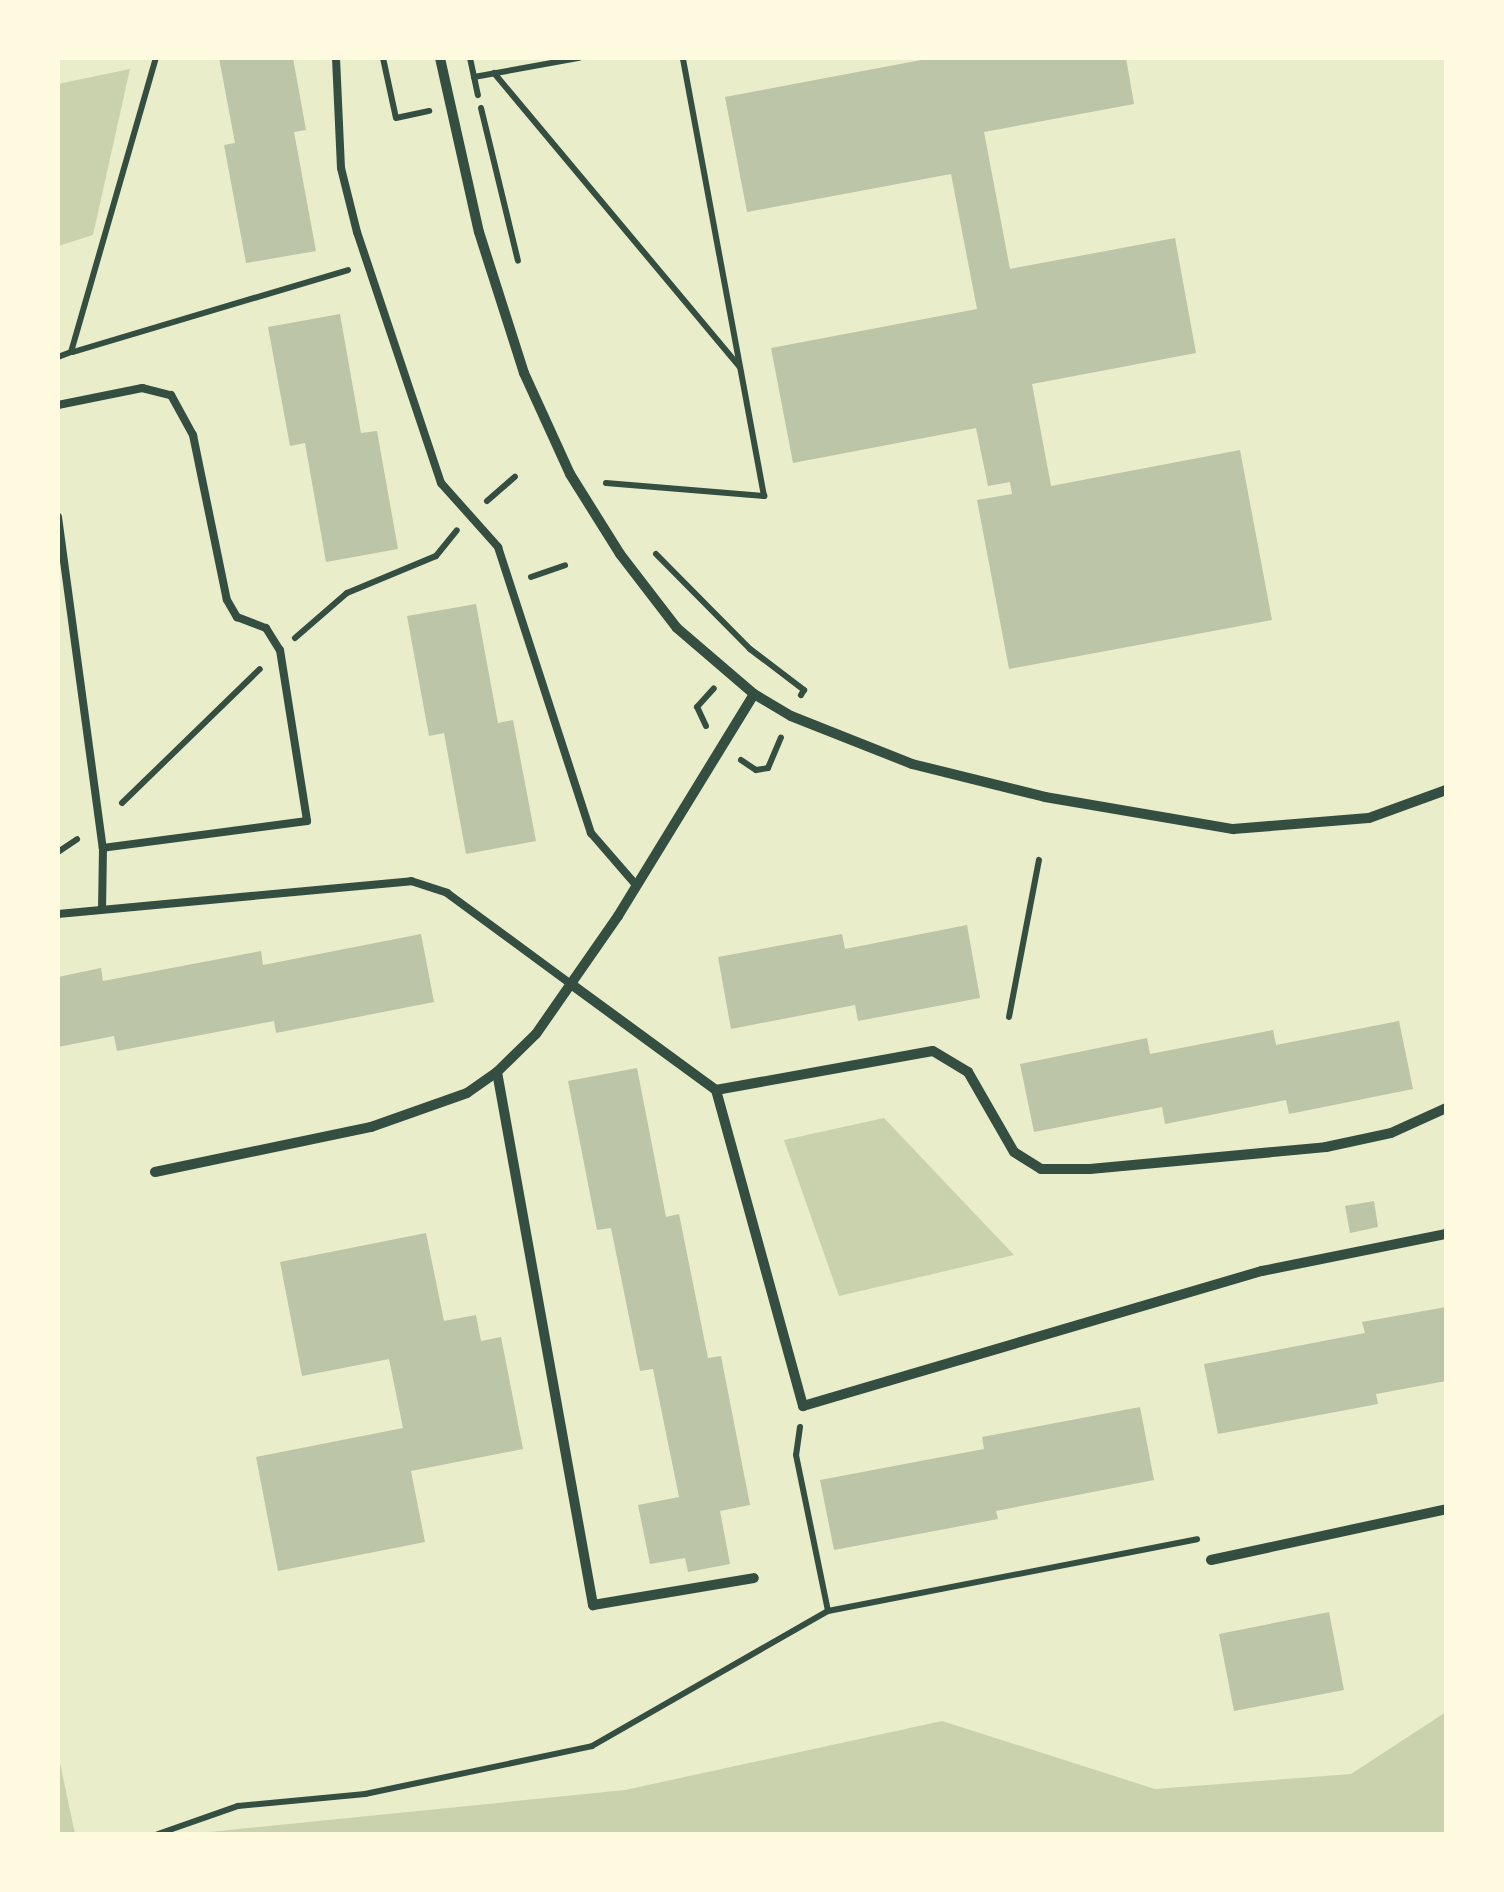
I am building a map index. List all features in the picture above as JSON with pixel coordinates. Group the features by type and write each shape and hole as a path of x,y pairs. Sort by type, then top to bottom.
{"street":[{"path":"440,58 479,232 524,374 570,474 620,554 677,628 754,694 791,716 912,764 1045,797 1233,829 1369,818 1446,790"},
{"path":"155,1172 372,1128 466,1093 497,1072 536,1034 571,984 754,694"},
{"path":"571,984 716,1090 802,1406 1244,1276 1446,1234"},
{"path":"716,1090 933,1051 968,1072 1014,1152 1041,1170 1326,1147 1391,1133 1446,1108"},
{"path":"497,1072 593,1605 754,1578"},
{"path":"1210,1560 1446,1509"}],"lane":[{"path":"336,58 342,168 368,264 441,483 498,547 592,833 636,886"},
{"path":"58,404 142,388 171,395 193,435 226,600 237,616 266,628 280,650 307,821 104,848"},
{"path":"58,517 104,848 102,909"},
{"path":"58,914 411,881 448,893 571,984"}],"path":[{"path":"71,352 156,58"},
{"path":"383,58 396,118 479,100"},
{"path":"470,58 519,264"},
{"path":"474,77 579,58"},
{"path":"612,495 604,482 764,496 683,58"},
{"path":"494,73 741,368"},
{"path":"58,357 368,264"},
{"path":"468,516 516,477"},
{"path":"654,551 750,649"},
{"path":"511,584 565,565"},
{"path":"1009,1017 1039,860"},
{"path":"796,1455 828,1611"},
{"path":"158,1834 238,1806 380,1791 592,1746 828,1611 1202,1538"}],"green space":[{"path":"130,69 93,235 58,246 58,84"},
{"path":"884,1118 1014,1255 839,1296 784,1140"},
{"path":"1446,1712 1446,1834 190,1834 625,1790 942,1721 1155,1789 1351,1774"},
{"path":"58,1750 60,1763 75,1834 58,1834"}],"building":[{"path":"219,58 293,58 306,130 294,132 316,251 246,263 224,145 235,143"},
{"path":"932,58 1126,58 1134,104 984,132 1010,269 1175,238 1196,353 1032,384 1051,486 1240,450 1272,620 1009,669 977,500 1012,494 1010,482 988,486 976,428 793,463 771,348 977,309 951,174 747,212 725,97"},
{"path":"340,314 361,433 377,431 398,549 326,562 305,443 290,446 268,327"},
{"path":"476,604 498,723 513,720 536,841 466,854 444,733 429,736 407,616"},
{"path":"967,925 980,998 858,1021 855,1005 731,1029 718,957 842,934 845,949"},
{"path":"421,934 434,1002 276,1033 274,1021 117,1051 114,1036 58,1047 58,977 101,968 103,981 261,951 263,965"},
{"path":"1399,1021 1413,1089 1289,1114 1286,1100 1165,1124 1162,1107 1034,1132 1020,1064 1147,1038 1150,1054 1273,1030 1276,1045"},
{"path":"637,1068 666,1217 679,1214 708,1358 721,1356 750,1505 720,1511 730,1564 688,1572 685,1558 650,1564 638,1505 679,1497 653,1369 640,1371 611,1228 597,1230 568,1081"},
{"path":"1374,1201 1378,1227 1350,1233 1345,1206"},
{"path":"426,1233 444,1321 476,1315 481,1341 501,1337 523,1449 411,1471 425,1542 278,1571 256,1457 403,1428 389,1359 302,1376 280,1262"},
{"path":"1446,1307 1446,1381 1376,1394 1378,1404 1218,1434 1204,1364 1365,1333 1362,1322"},
{"path":"1140,1407 1154,1480 996,1511 998,1519 834,1550 820,1480 984,1449 982,1437"},
{"path":"1329,1612 1344,1690 1234,1711 1219,1634"}]}
